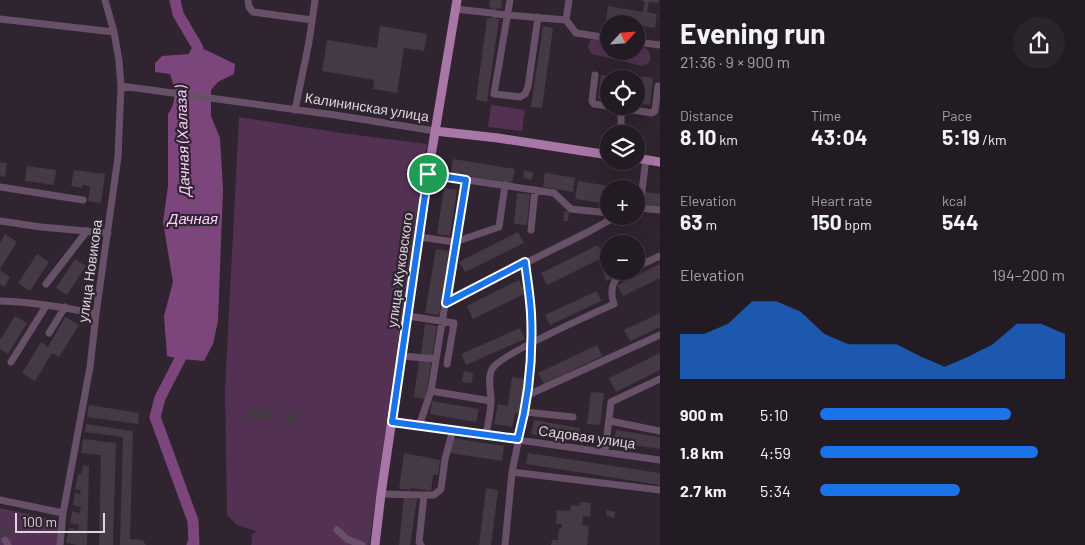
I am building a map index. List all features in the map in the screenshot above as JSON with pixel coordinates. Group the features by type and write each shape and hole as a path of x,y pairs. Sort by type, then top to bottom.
{"main road":[{"name":"улица Жуковского","path":"375,545 428,174 456,4"},
{"name":"Калининская улица","path":"435,131 498,138 600,154"},
{"path":"646,159 660,162"}],"street":[{"name":"улица Новикова","path":"60,545 63,513 90,367 118,157 121,86 119,61 114,32 105,0"},
{"path":"248,0 252,12 312,20"},
{"path":"295,110 309,42 315,0"},
{"path":"510,0 494,94 520,97 525,94 528,87 538,17"},
{"path":"569,0 566,20 576,33 600,37"},
{"path":"456,4 494,14 566,20"},
{"path":"0,19 114,32"},
{"path":"645,44 660,46"},
{"path":"596,75 592,101 594,104 600,105"},
{"name":"Калининская улица","path":"121,86 435,131"},
{"path":"645,112 654,112 658,86"},
{"path":"643,180 646,159"},
{"path":"428,174 554,193 571,209 600,212"},
{"path":"419,426 431,391 466,180"},
{"path":"419,237 455,242 499,227 505,185"},
{"path":"0,187 83,200"},
{"path":"531,230 535,190"},
{"path":"645,208 660,210"},
{"path":"0,220 108,233"},
{"path":"446,303 601,225"},
{"path":"46,284 87,231"},
{"path":"645,263 660,256"},
{"path":"505,545 512,472 528,394 531,312 525,262"},
{"path":"486,435 491,401 491,372 494,365 531,344 614,304 612,298 615,280"},
{"path":"0,301 65,308 96,314"},
{"path":"11,362 46,306"},
{"path":"49,333 65,308"},
{"path":"408,316 454,323 447,364"},
{"path":"528,394 660,335"},
{"path":"402,356 436,359"},
{"path":"605,452 611,402 660,379"},
{"path":"431,391 491,401"},
{"path":"525,412 574,417"},
{"path":"610,421 660,431"},
{"name":"Садовая улица","path":"392,422 660,460"},
{"path":"381,494 424,495 434,494 441,489 445,459 453,430"},
{"path":"512,472 660,490"},
{"path":"421,545 419,542 424,495"},
{"path":"0,500 63,513"},
{"path":"337,530 348,539 362,545"}],"shaded area":[{"path":"592,39 600,39 600,56 592,54 589,50 589,43"},
{"path":"645,48 650,55 650,59 642,66 617,60 645,60"},
{"path":"491,105 525,110 522,131 488,127"},
{"path":"239,117 427,144 369,545 251,545 251,536 256,531 237,525 227,515 225,389"},
{"path":"0,508 61,521 58,545 0,545"}],"water":[{"name":"Дачная","path":"198,48 235,64 234,74 218,82 211,90 211,116 220,138 223,190 218,321 213,344 204,361 167,356 164,316 173,282 163,222 168,186 168,114 173,105 174,95 170,74 155,72 155,63 162,56 189,54 191,49"}],"building":[{"path":"490,0 502,0 501,9 497,8 496,14 496,19 499,19 487,102 476,100 487,18 491,18 493,8 489,7"},
{"path":"641,0 659,0 658,3 649,2 647,12 657,14 655,28 645,26 645,15 607,15 608,6 643,12 645,2"},
{"path":"380,26 427,34 424,51 404,48 397,93 373,89 374,80 322,71 327,40 377,48"},
{"path":"543,26 553,28 542,108 531,107"},
{"path":"645,77 653,78 650,105 645,104"},
{"path":"600,83 600,99 598,99"},
{"path":"453,159 515,169 512,183 451,173"},
{"path":"0,162 7,163 5,177 0,176"},
{"path":"27,166 56,170 54,185 25,181"},
{"path":"74,170 105,174 101,203 88,201 90,186 82,185 82,188 71,186"},
{"path":"524,171 533,172 532,180 523,178"},
{"path":"545,173 575,178 573,192 543,187"},
{"path":"578,181 600,184 600,203 575,199"},
{"path":"444,188 457,190 450,236 437,234"},
{"path":"645,192 660,194 660,207 645,204"},
{"path":"517,193 530,194 527,225 514,224"},
{"path":"564,211 569,212 568,221 563,221"},
{"path":"518,232 524,243 465,272 459,262"},
{"path":"5,234 17,242 0,269 0,243"},
{"path":"598,245 600,249 600,259 547,285 541,273"},
{"path":"436,249 449,251 439,315 425,313"},
{"path":"37,254 49,262 30,291 18,283"},
{"path":"75,259 86,266 67,295 56,288"},
{"path":"660,264 660,278 623,296 617,285 627,280 645,280 645,271"},
{"path":"0,270 10,277 4,287 0,284"},
{"path":"519,280 526,293 473,319 467,306"},
{"path":"597,291 601,301 550,325 545,315"},
{"path":"660,313 660,327 630,341 624,330"},
{"path":"15,316 27,323 8,354 0,349 0,340"},
{"path":"65,317 79,325 59,357 52,353 35,381 22,373 41,342 48,347"},
{"path":"425,324 437,326 432,357 421,354"},
{"path":"520,328 525,339 466,365 461,354"},
{"path":"597,345 602,356 544,384 538,373"},
{"path":"660,353 660,370 616,392 609,378"},
{"path":"419,360 431,362 426,399 414,397"},
{"path":"464,371 473,373 472,383 462,382"},
{"path":"512,377 525,379 519,414 515,413 512,427 494,424 498,404 508,406"},
{"path":"591,392 604,393 600,425 587,424"},
{"path":"432,401 479,409 476,422 430,414"},
{"path":"89,405 139,413 138,424 87,417"},
{"path":"248,409 271,409 271,420 248,420"},
{"path":"286,412 298,412 298,423 286,424"},
{"path":"534,420 580,428 578,442 531,434"},
{"path":"86,424 133,431 130,539 143,540 146,545 120,545 123,437 85,432"},
{"path":"616,430 660,437 660,449 614,442"},
{"path":"452,438 504,446 502,461 450,453"},
{"path":"83,439 116,443 113,545 99,545 101,455 81,453"},
{"path":"404,453 440,460 438,475 433,475 431,491 411,488 411,490 399,489"},
{"path":"528,453 660,473 660,485 526,464"},
{"path":"83,465 89,466 87,545 78,545 66,543 69,528 78,530 79,525 70,523 72,511 80,513 81,507 73,505 75,493 80,494 81,490 75,489 78,474 81,475"},
{"path":"486,488 498,490 491,545 479,545"},
{"path":"404,497 417,499 410,545 399,545"},
{"path":"581,502 591,503 590,517 583,516 582,525 589,526 587,545 551,545 552,540 558,540 559,529 561,529 562,524 556,524 557,510 570,511 571,505 580,506"},
{"path":"607,510 615,512 614,518 606,515"},
{"path":"0,526 10,528 9,535 0,533"}],"waterway":[{"name":"Дачная","path":"175,0 178,14 198,48 197,62"},
{"name":"Дачная (Халаза)","path":"179,345 180,359 160,398 155,417 193,521 194,544 192,545"}],"route":[{"path":"428,174 466,180 446,303 525,262 531,312 531,344 528,394 518,439 392,422 428,174"}]}
